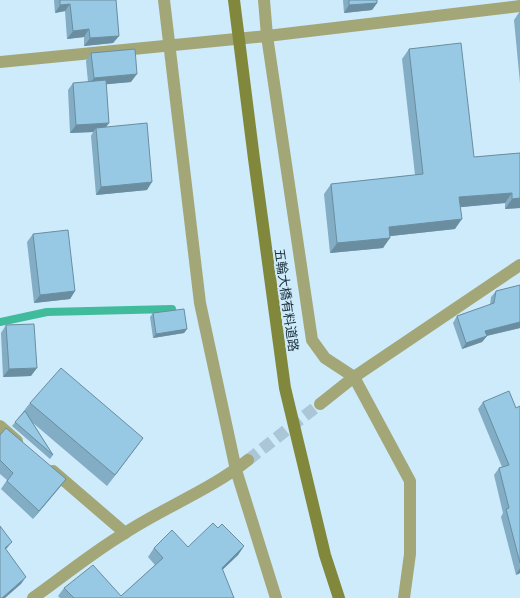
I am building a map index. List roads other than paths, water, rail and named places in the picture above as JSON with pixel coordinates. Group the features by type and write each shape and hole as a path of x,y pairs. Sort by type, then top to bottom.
{"main road":[{"name":"五輪大橋有料道路","path":"234,0 285,388 326,555 339,598"}],"street":[{"path":"164,0 200,303 236,470 276,598"},
{"path":"264,0 267,36 312,340 325,358 354,377 410,481 410,554 404,598"},
{"path":"0,62 267,36 520,6"},
{"path":"320,404 354,377 520,265"},
{"path":"0,426 24,446"},
{"path":"33,598 125,533 236,470 248,460"},
{"path":"42,462 125,533"}],"waterway":[{"path":"0,322 47,312 172,309"}],"tunnel":[{"path":"248,460 320,404"}]}
